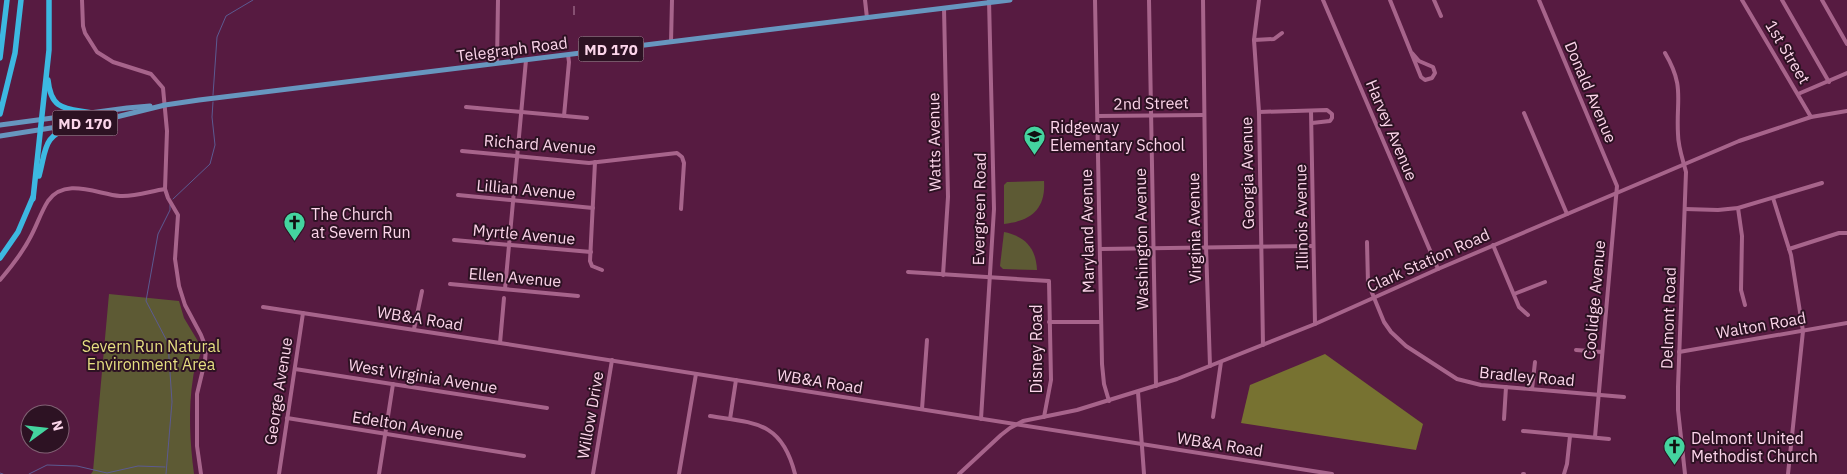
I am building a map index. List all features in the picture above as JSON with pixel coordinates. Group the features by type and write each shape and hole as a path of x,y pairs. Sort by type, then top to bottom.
{"highway":[{"path":"0,58 7,0"},
{"path":"0,114 15,53 21,0"},
{"path":"33,199 50,35 49,0"},
{"path":"47,69 50,92 55,102 68,109 92,113"},
{"path":"0,258 18,232 33,199 47,142 55,134 74,124"}],"main road":[{"name":"Telegraph Road","path":"0,125 1010,0"},
{"name":"Telegraph Road","path":"0,136 108,119 165,105"}],"street":[{"path":"82,0 83,26 92,46 105,58 113,62 152,74 162,88 167,140 166,189 168,198 178,214 174,259 185,305 205,343 205,361 198,386 196,408 196,446 201,474"},
{"path":"497,63 498,0"},
{"path":"671,42 672,0"},
{"path":"865,0 867,18"},
{"name":"Maryland Avenue","path":"1096,0 1101,322 1103,376 1109,401"},
{"name":"Washington Avenue","path":"1149,0 1156,386"},
{"name":"Virginia Avenue","path":"1203,0 1206,246 1210,366"},
{"name":"Georgia Avenue","path":"1259,0 1254,40 1259,112 1263,345"},
{"name":"Harvey Avenue","path":"1323,0 1438,269"},
{"path":"1390,0 1421,77 1425,80 1432,78 1435,73 1433,67 1419,61 1412,53"},
{"path":"1434,0 1440,16"},
{"name":"Donald Avenue","path":"1539,0 1617,186 1616,194"},
{"name":"1st Street","path":"1742,0 1811,117"},
{"path":"1782,0 1829,82"},
{"path":"1822,0 1847,44"},
{"name":"Evergreen Road","path":"981,419 994,193 990,1"},
{"name":"Watts Avenue","path":"943,275 948,197 944,8"},
{"path":"1254,40 1274,39 1282,33"},
{"name":"Delmont Road","path":"1665,53 1675,72 1679,87 1678,139 1686,172 1678,410 1685,474"},
{"path":"564,116 568,55"},
{"path":"505,289 526,60"},
{"path":"1798,94 1847,73"},
{"path":"466,107 587,118"},
{"name":"Illinois Avenue","path":"1311,111 1315,324"},
{"path":"1259,112 1329,111 1333,116 1327,122 1312,123"},
{"name":"Clark Station Road","path":"1016,424 1109,401 1221,362 1315,324 1493,245 1757,134 1811,117 1847,111"},
{"path":"1524,113 1567,214"},
{"name":"2nd Street","path":"1098,116 1204,115"},
{"name":"Richard Avenue","path":"462,151 595,162 672,152 682,157 684,166 681,209"},
{"path":"595,162 591,252 592,266 602,270"},
{"path":"1685,209 1718,210 1738,208 1822,183"},
{"path":"0,280 25,247 48,201 59,191 68,188 78,188 128,196 166,189"},
{"name":"Coolidge Avenue","path":"1595,437 1616,194"},
{"name":"Lillian Avenue","path":"458,195 593,208"},
{"path":"1773,198 1789,249 1803,331 1788,474"},
{"path":"1738,208 1742,236 1741,296 1745,305"},
{"path":"1789,249 1847,233"},
{"name":"Myrtle Avenue","path":"454,240 591,252"},
{"name":"Bradley Road","path":"1367,242 1368,283 1390,332 1406,346 1457,379 1473,384 1624,397"},
{"path":"1493,245 1519,307 1528,316"},
{"path":"1100,249 1206,246 1313,246"},
{"path":"908,272 990,277"},
{"name":"Disney Road","path":"990,277 1049,280 1050,387 1044,417"},
{"path":"1514,294 1545,282"},
{"name":"Ellen Avenue","path":"450,284 578,296"},
{"path":"414,329 422,291"},
{"path":"500,343 504,298"},
{"name":"WB&A Road","path":"263,307 414,329 1332,474"},
{"name":"George Avenue","path":"279,474 303,313"},
{"path":"1049,322 1101,322"},
{"name":"Walton Road","path":"1679,352 1847,324"},
{"path":"922,409 927,340"},
{"path":"1576,350 1602,352"},
{"name":"Willow Drive","path":"593,474 612,360"},
{"path":"1213,417 1221,362"},
{"path":"1532,390 1535,362"},
{"name":"West Virginia Avenue","path":"295,369 547,408"},
{"path":"679,474 696,374"},
{"path":"730,419 736,380"},
{"path":"379,474 393,384"},
{"path":"1504,419 1506,387"},
{"path":"1138,392 1144,474"},
{"path":"710,416 756,424 767,429 778,437 785,446 795,474"},
{"name":"Edelton Avenue","path":"287,418 524,456"},
{"path":"959,474 992,443 1016,424"},
{"path":"1523,432 1609,439"},
{"path":"1564,474 1570,436"}],"green space":[{"path":"1044,181 1042,199 1035,212 1022,220 1004,224 1004,185 1007,182"},
{"path":"1004,232 1017,236 1028,244 1034,255 1037,270 1003,269 1000,266"},
{"name":"Severn Run Natural Environment Area","path":"109,294 179,301 184,318 202,348 194,374 190,402 194,474 91,474 93,471"}],"shaded area":[{"path":"1325,354 1423,424 1416,450 1241,423 1250,385"}],"waterway":[{"path":"213,95 217,37 226,16 253,0"},
{"path":"173,199 210,164 215,145 212,117 213,102"},
{"path":"166,474 172,402 168,343 146,301 158,234 170,210 170,205"},
{"path":"29,474 47,465 77,466 107,473 138,466 165,467"}],"railway":[{"path":"574,0 574,15"}],"place":[{"name":"Ridgeway Elementary School","path":"1034,155"},
{"name":"The Church at Severn Run","path":"295,242"},
{"name":"Delmont United Methodist Church","path":"1675,466"}]}
